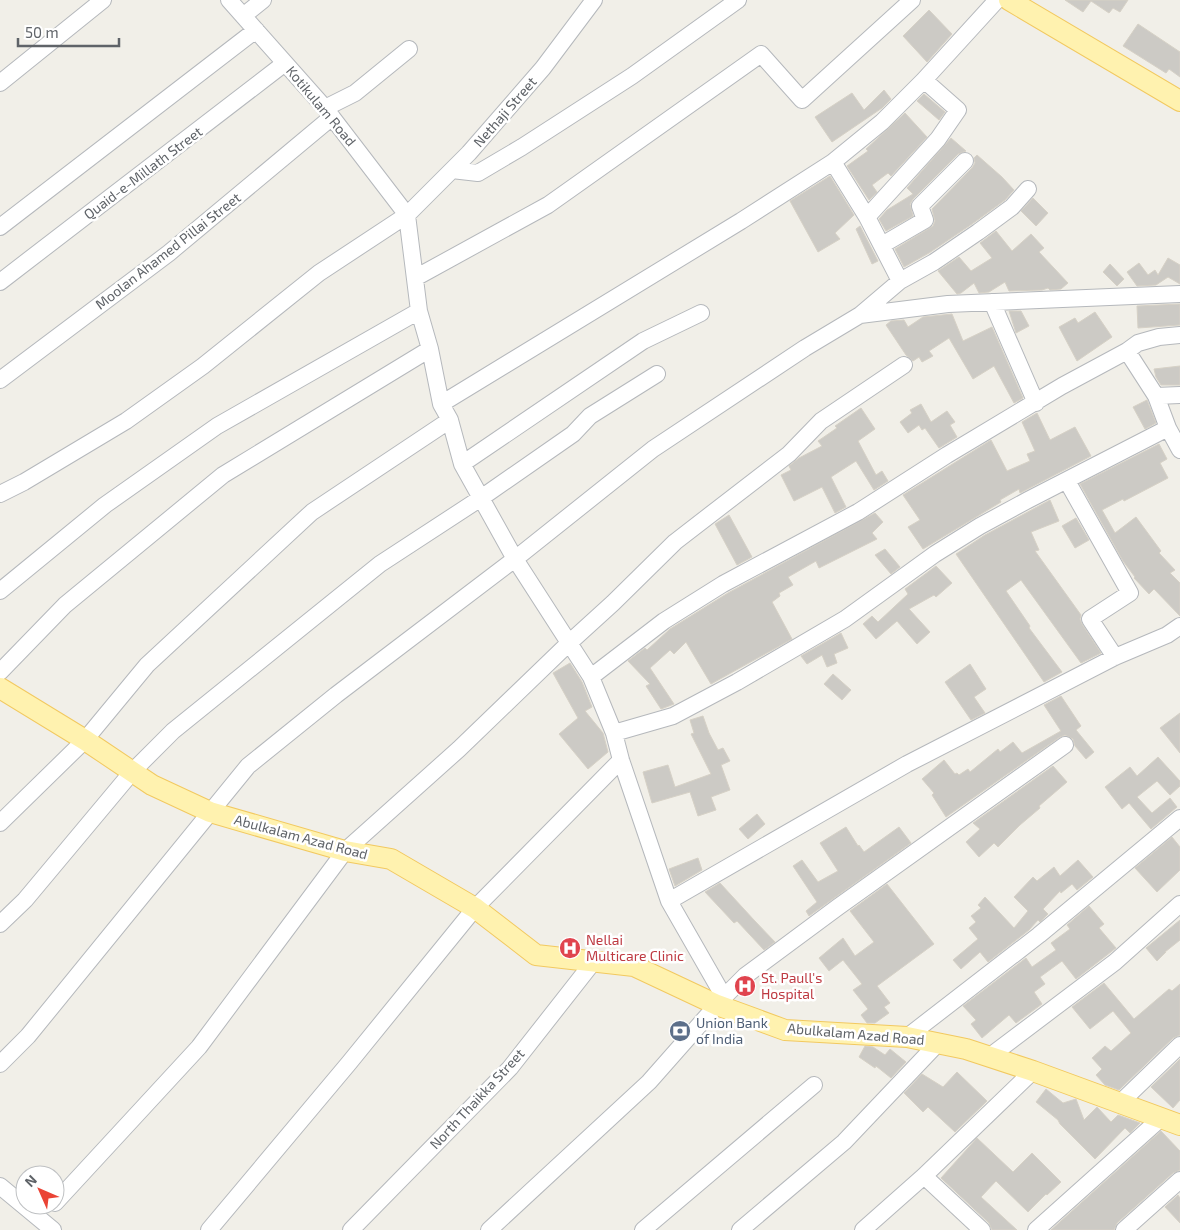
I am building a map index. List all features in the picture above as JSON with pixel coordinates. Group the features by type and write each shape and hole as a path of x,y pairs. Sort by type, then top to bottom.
{"main road":[{"path":"1020,3 1180,101"},
{"name":"Abulkalam Azad Road","path":"0,688 85,740 152,786 210,812 345,851 391,859 475,908 536,954 634,966 721,1001 785,1030 907,1036 939,1042 1033,1071 1180,1125"}],"street":[{"path":"0,84 103,0"},
{"name":"Kotikulam Road","path":"229,0 328,112 407,215"},
{"path":"243,16 263,0"},
{"name":"Nethaji Street","path":"0,494 24,482 126,420 202,366 320,273 407,215 469,153 543,68 594,0"},
{"path":"452,170 478,173 522,147 632,76 738,0"},
{"path":"415,278 548,205 761,54 802,100 912,0"},
{"path":"441,404 833,162 882,122 924,80 997,0"},
{"path":"0,227 256,30"},
{"name":"Moolan Ahamed Pillai Street","path":"0,380 169,253 328,112 355,93 409,49"},
{"name":"Quaid-e-Millath Street","path":"0,282 285,63"},
{"path":"867,217 938,139 958,110 924,80"},
{"path":"882,245 925,220 920,206 964,161"},
{"path":"833,162 867,217 900,280"},
{"path":"0,1064 28,1036 248,766 336,695 515,559 653,449 805,348 860,315 900,280 934,262 1012,207 1028,189"},
{"path":"407,215 419,311 430,349 441,404 450,420 462,464 515,559 591,677 614,733 621,760 669,901 721,1001"},
{"path":"860,315 948,304 1180,294"},
{"path":"992,302 1036,403"},
{"path":"0,591 105,505 217,426 419,311"},
{"path":"462,464 643,341 701,313"},
{"path":"591,677 664,620 723,584 858,512 1062,386 1127,351 1138,343 1159,337 1180,335"},
{"path":"0,672 65,605 224,475 430,349"},
{"path":"1127,351 1156,396 1168,428 1180,450"},
{"path":"65,1192 199,1047 345,851 459,749 569,642 614,603 675,542 788,454 821,421 904,365"},
{"path":"0,924 25,900 132,772 173,731 380,564 481,498 572,434 590,416 657,374"},
{"path":"1156,396 1180,395"},
{"path":"0,823 85,740 147,665 312,512 450,420"},
{"path":"614,733 672,716 737,682 845,619 935,554 980,526 1168,428"},
{"path":"1067,481 1130,593 1090,619 1115,657"},
{"path":"669,901 907,764 1115,657 1167,635 1180,626"},
{"path":"489,1230 649,1082 745,976 838,907 1065,745"},
{"path":"209,1230 349,1063 475,908 621,760"},
{"path":"907,1036 1039,934 1180,818"},
{"path":"989,1057 1115,962 1180,904"},
{"name":"North Thaikka Street","path":"351,1230 510,1068 594,961"},
{"path":"740,1230 844,1142 939,1042"},
{"path":"1120,1103 1180,1045"},
{"path":"864,1230 924,1176 1033,1071"},
{"path":"643,1230 814,1085"},
{"path":"1036,1230 1160,1119"},
{"path":"924,1176 982,1230"},
{"path":"1124,1230 1180,1180"},
{"path":"0,1186 35,1225 53,1230"},
{"path":"35,1225 44,1215"}],"building":[{"path":"1065,0 1128,0 1120,12 1113,8 1109,13 1091,1 1083,12"},
{"path":"929,10 952,34 927,62 903,36"},
{"path":"1138,24 1180,52 1180,77 1169,69 1166,73 1123,46"},
{"path":"884,90 891,99 882,108 832,142 815,117 852,93 864,110"},
{"path":"924,94 945,112 939,120 917,101"},
{"path":"905,113 927,137 891,176 888,173 872,185 877,192 869,200 847,166 868,151 866,149"},
{"path":"951,138 966,151 958,154 913,199 910,204 913,216 886,231 879,219 887,210 913,194 907,188"},
{"path":"977,155 1014,190 1005,200 972,224 929,253 904,267 895,249 933,226 935,221 932,209 972,168 975,163 974,158"},
{"path":"830,176 854,215 835,233 840,239 818,252 790,201"},
{"path":"1033,198 1048,213 1036,226 1021,211"},
{"path":"860,226 878,261 872,264 856,229"},
{"path":"996,231 1012,251 1031,234 1044,248 1039,252 1068,283 1061,289 1009,291 1005,282 989,292 979,293 974,283 957,294 938,271 959,257 971,271 992,258 980,243"},
{"path":"1168,258 1180,265 1180,284 1168,277 1156,285 1137,286 1127,272 1139,263 1148,275 1155,270 1158,275"},
{"path":"1110,264 1124,279 1117,286 1103,272"},
{"path":"1180,304 1180,325 1138,328 1137,306"},
{"path":"1009,311 1021,311 1029,326 1016,333"},
{"path":"1095,312 1112,337 1077,361 1059,327 1075,318 1078,323"},
{"path":"952,314 963,341 992,327 1023,398 1014,403 994,366 973,379 949,338 929,351 933,356 922,362 919,357 913,361 906,355 886,325 891,321 904,320 908,327 923,317"},
{"path":"1180,366 1180,385 1161,385 1154,369"},
{"path":"1147,400 1156,423 1145,429 1133,407"},
{"path":"921,404 931,422 947,411 955,422 950,425 957,437 939,448 925,428 922,430 919,425 908,433 900,422 912,413 910,410"},
{"path":"861,408 875,429 858,441 876,475 882,471 888,481 874,490 856,461 831,477 846,507 835,513 822,487 794,501 781,475 791,470 789,466 799,458 822,446 818,441 837,428 835,426"},
{"path":"1037,413 1050,440 1075,427 1091,456 1020,493 1019,489 923,549 908,527 920,520 903,495 991,440 1007,471 1030,461 1027,454 1035,451 1022,422"},
{"path":"1159,444 1167,459 1160,463 1168,478 1102,510 1115,533 1136,517 1161,551 1159,553 1175,570 1170,573 1180,583 1180,616 1154,589 1149,594 1134,578 1080,484"},
{"path":"1050,500 1059,521 1031,532 1039,550 1035,551 1081,615 1082,624 1101,653 1081,663 1021,580 1006,591 1030,626 1029,628 1062,672 1044,682 956,554 985,535"},
{"path":"875,513 883,522 872,533 877,539 819,568 816,561 788,577 793,585 779,593 780,596 772,602 792,639 711,684 686,642 674,654 670,650 650,668 674,704 661,709 646,686 650,684 628,661 645,648 647,650 670,629 728,593"},
{"path":"729,515 752,557 737,565 715,524"},
{"path":"1076,518 1089,540 1075,548 1062,526"},
{"path":"885,549 900,567 891,574 875,555"},
{"path":"936,566 952,583 936,597 934,595 909,609 930,632 917,644 897,621 876,639 863,624 872,616 878,622 908,594 905,589"},
{"path":"841,633 848,648 834,654 837,663 827,667 822,655 807,664 801,656"},
{"path":"570,663 582,682 592,707 585,711 603,733 608,752 588,769 559,734 578,718 553,673"},
{"path":"970,664 986,689 974,697 985,713 971,720 945,682"},
{"path":"833,674 851,690 842,700 824,684"},
{"path":"1061,696 1081,726 1076,730 1094,752 1086,759 1075,746 1073,739 1065,735 1060,737 946,817 932,795 934,793 922,779 944,760 955,774 959,775 968,769 970,772 998,749 1000,752 1013,742 1022,753 1061,731 1044,705"},
{"path":"1180,713 1180,753 1160,728"},
{"path":"703,716 718,750 723,748 730,761 721,765 730,790 711,797 716,810 698,816 690,792 652,803 643,772 668,765 675,787 711,774 691,734 694,733 690,720"},
{"path":"1158,757 1180,781 1180,786 1170,795 1157,781 1137,797 1152,813 1170,798 1177,807 1151,829 1129,803 1122,809 1105,787 1130,767 1137,776"},
{"path":"1053,766 1067,782 1039,806 1040,808 998,847 994,843 979,857 966,842 980,829 973,823"},
{"path":"757,814 765,824 748,839 739,829"},
{"path":"846,827 864,852 899,827 911,843 809,916 806,911 817,902 793,866 802,860 818,882 838,871 820,843"},
{"path":"1172,837 1180,847 1180,870 1157,892 1135,868"},
{"path":"698,858 702,870 675,886 669,869"},
{"path":"1078,860 1093,877 1077,890 1072,884 1061,893 1060,891 1043,909 1048,914 1040,922 1038,920 1029,930 988,962 980,952 961,969 953,960 978,939 969,928 976,922 971,916 981,908 978,905 985,897 1014,928 1028,911 1014,897 1033,877 1037,881 1054,867 1060,876"},
{"path":"720,883 775,942 764,950 737,921 734,923 705,892"},
{"path":"887,884 934,944 877,986 890,1003 884,1007 889,1013 875,1023 867,1023 861,1015 868,1009 853,990 862,984 843,960 829,971 819,958 843,938 855,956 874,942 850,911"},
{"path":"1089,906 1104,924 1099,928 1116,948 1076,979 1062,961 1040,977 1045,984 1034,992 1042,1004 1016,1023 1009,1015 982,1038 971,1024 976,1020 963,1006 1026,958 1032,967 1056,950 1051,943 1070,929 1067,925"},
{"path":"1180,920 1180,940 1157,961 1146,948"},
{"path":"1104,983 1134,1019 1169,989 1172,991 1180,984 1180,1035 1173,1038 1119,1090 1105,1085 1096,1075 1102,1069 1092,1058 1105,1046 1111,1051 1131,1033 1113,1011 1090,1029 1072,1007"},
{"path":"865,1046 873,1047 885,1055 890,1049 906,1062 891,1078 876,1066 875,1068 859,1057"},
{"path":"1180,1059 1180,1100 1173,1108 1151,1087"},
{"path":"957,1072 987,1101 955,1132 928,1107 923,1112 904,1093 922,1074 943,1087"},
{"path":"1046,1089 1063,1103 1076,1099 1084,1120 1097,1107 1111,1122 1118,1115 1140,1123 1130,1133 1125,1128 1095,1159 1058,1120 1036,1102"},
{"path":"1161,1131 1180,1151 1180,1170 1173,1173 1117,1223 1114,1230 1051,1230"},
{"path":"977,1138 1013,1172 1032,1153 1061,1182 1028,1212 996,1181 981,1197 1017,1230 992,1230 989,1223 941,1178"},
{"path":"1178,1195 1180,1198 1180,1223 1165,1207"}],"place":[{"name":"Nellai Multicare Clinic","path":"570,948"},
{"name":"St. Paull's Hospital","path":"745,986"},
{"name":"Union Bank of India","path":"680,1031"}]}
